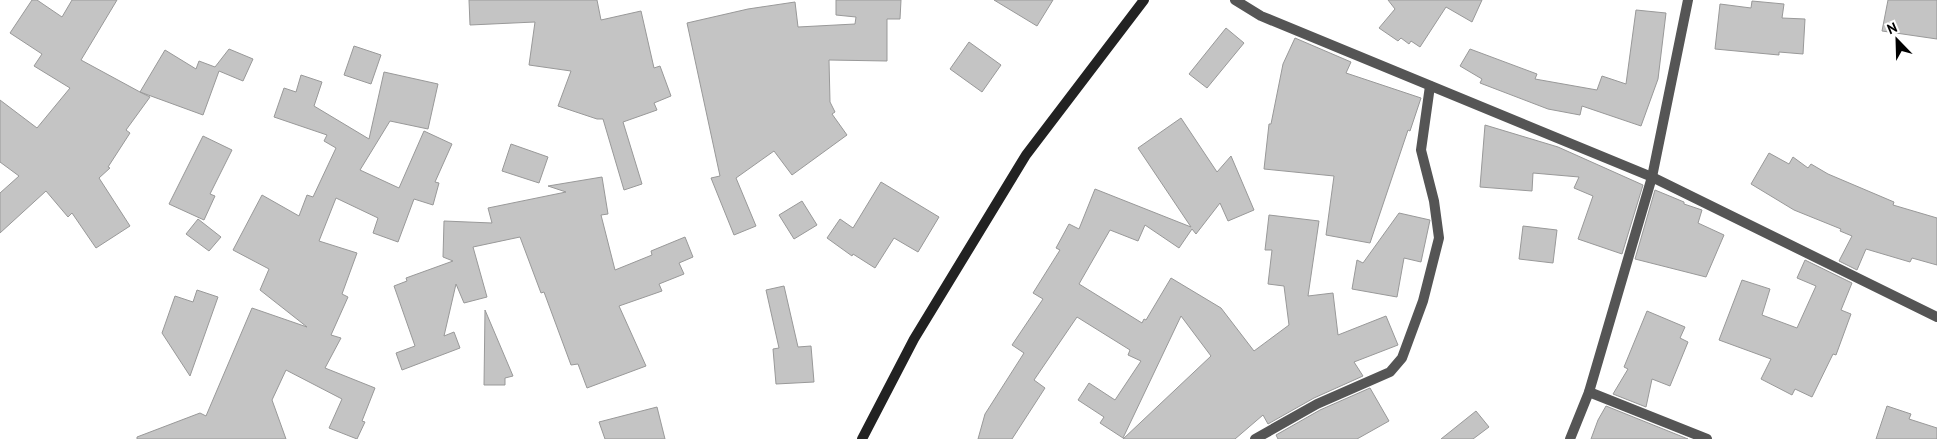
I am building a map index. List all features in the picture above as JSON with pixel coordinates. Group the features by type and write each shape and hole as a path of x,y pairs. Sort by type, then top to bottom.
{"main road":[{"path":"862,439 914,339 1026,155 1144,0"}],"street":[{"path":"1235,0 1261,16 1652,177 1937,317"},
{"path":"1570,439 1589,392 1652,177 1688,0"},
{"path":"1255,439 1317,404 1390,372 1402,358 1423,301 1439,238 1434,201 1421,150 1430,86"},
{"path":"1589,392 1707,439"}],"building":[{"path":"32,0 37,0 62,17 72,0 117,0 81,60 150,97 126,130 130,133 108,167 110,168 99,178 130,226 96,248 72,213 68,217 46,191 0,233 0,193 19,176 0,162 0,100 37,128 70,88 34,66 42,54 10,33"},
{"path":"469,0 597,0 601,20 641,11 654,68 660,66 671,96 654,103 657,110 623,122 642,184 624,190 603,119 597,119 558,106 571,71 529,65 535,22 470,25"},
{"path":"836,0 901,0 900,19 887,19 887,61 829,60 830,102 835,112 832,114 847,135 792,175 774,151 736,178 756,226 734,235 711,178 720,176 687,23 748,9 795,2 798,27 855,24 856,17 836,15"},
{"path":"994,0 1053,0 1037,26"},
{"path":"1388,0 1482,0 1472,22 1446,7 1420,47 1411,41 1409,44 1401,38 1398,41 1379,28 1395,9"},
{"path":"1888,0 1937,0 1937,39 1882,31"},
{"path":"1752,1 1784,4 1782,18 1805,19 1803,54 1779,52 1779,55 1715,49 1720,4 1751,8"},
{"path":"1636,10 1666,13 1658,79 1641,126 1582,106 1580,115 1548,109 1480,83 1482,79 1460,66 1470,49 1537,74 1535,79 1597,90 1602,76 1626,84"},
{"path":"1226,28 1244,43 1207,88 1189,74"},
{"path":"1295,38 1351,62 1346,73 1421,98 1410,131 1408,130 1370,243 1326,235 1334,176 1264,169 1269,124 1271,124 1283,64"},
{"path":"969,42 1001,65 982,92 950,69"},
{"path":"354,46 381,55 371,84 344,75"},
{"path":"229,49 253,59 243,81 219,71 203,115 140,92 165,50 196,69 199,61 215,67"},
{"path":"384,72 438,84 428,129 390,121 360,170 399,188 424,131 452,144 435,182 439,183 433,205 414,199 398,242 373,233 378,218 336,198 319,241 357,253 342,294 348,297 331,335 341,338 325,368 375,388 362,421 365,422 357,439 329,428 342,399 286,370 272,400 286,439 137,439 137,437 200,413 206,416 252,308 307,327 260,290 269,269 233,250 262,195 299,216 307,195 313,197 336,148 324,141 327,135 274,117 284,88 296,92 301,75 322,82 314,106 369,139"},
{"path":"1181,118 1217,172 1231,156 1254,210 1228,221 1220,203 1196,234 1192,229 1179,248 1145,225 1138,241 1110,230 1079,284 1142,323 1144,319 1146,320 1171,278 1221,308 1254,351 1289,325 1284,286 1268,284 1272,250 1265,250 1269,215 1319,221 1308,296 1333,293 1338,335 1386,316 1398,345 1354,362 1363,376 1314,398 1268,424 1263,415 1235,439 1123,439 1211,356 1181,316 1123,438 1100,423 1104,417 1078,400 1089,383 1115,400 1141,361 1128,355 1130,350 1077,317 1034,380 1045,388 1012,439 978,439 985,414 1024,353 1012,345 1043,299 1033,293 1060,250 1056,248 1069,224 1079,229 1095,189 1191,227 1138,148"},
{"path":"1485,125 1558,147 1643,185 1622,254 1578,239 1593,196 1574,188 1579,177 1533,173 1532,191 1480,187"},
{"path":"203,136 232,150 210,194 215,196 204,220 169,204"},
{"path":"511,144 548,157 539,183 502,171"},
{"path":"1769,153 1789,164 1793,157 1808,168 1811,164 1828,174 1894,202 1893,205 1937,218 1937,265 1912,258 1910,262 1866,249 1857,270 1839,261 1852,236 1840,231 1841,229 1794,210 1751,184"},
{"path":"602,177 608,214 601,215 615,270 652,255 651,251 685,237 693,257 679,263 684,274 659,284 662,291 619,306 646,366 587,388 578,364 571,365 544,292 541,293 520,237 473,247 487,297 464,303 456,284 444,336 454,332 460,348 402,370 396,353 415,346 394,286 407,281 406,278 453,261 443,257 444,221 492,223 488,208 566,192 548,186"},
{"path":"881,182 939,217 918,252 894,238 875,268 853,254 852,256 827,238 840,219 853,228"},
{"path":"1655,190 1684,202 1684,204 1702,210 1698,223 1724,235 1706,277 1635,259"},
{"path":"802,201 817,225 794,239 779,215"},
{"path":"1399,213 1430,220 1421,262 1404,258 1397,297 1352,289 1357,260 1363,263"},
{"path":"198,219 221,237 209,251 186,234"},
{"path":"1523,226 1557,230 1553,263 1519,259"},
{"path":"1805,260 1852,283 1841,310 1851,314 1836,355 1833,354 1812,397 1795,389 1792,395 1761,379 1771,359 1719,340 1742,280 1770,289 1762,315 1797,328 1816,286 1797,278"},
{"path":"784,286 798,347 811,346 814,382 776,384 773,349 779,348 766,290"},
{"path":"197,290 218,297 190,376 162,333 175,296 193,302"},
{"path":"485,310 513,376 505,378 505,385 484,385"},
{"path":"1647,311 1685,327 1680,338 1688,342 1670,386 1652,379 1646,407 1613,394 1628,369 1624,367"},
{"path":"1370,388 1389,421 1357,439 1278,439 1276,435 1320,410"},
{"path":"1606,406 1688,439 1591,439"},
{"path":"1887,406 1911,414 1909,419 1937,428 1937,439 1876,439"},
{"path":"657,407 665,439 605,439 599,422"},
{"path":"1476,411 1489,427 1473,439 1441,439"}]}
